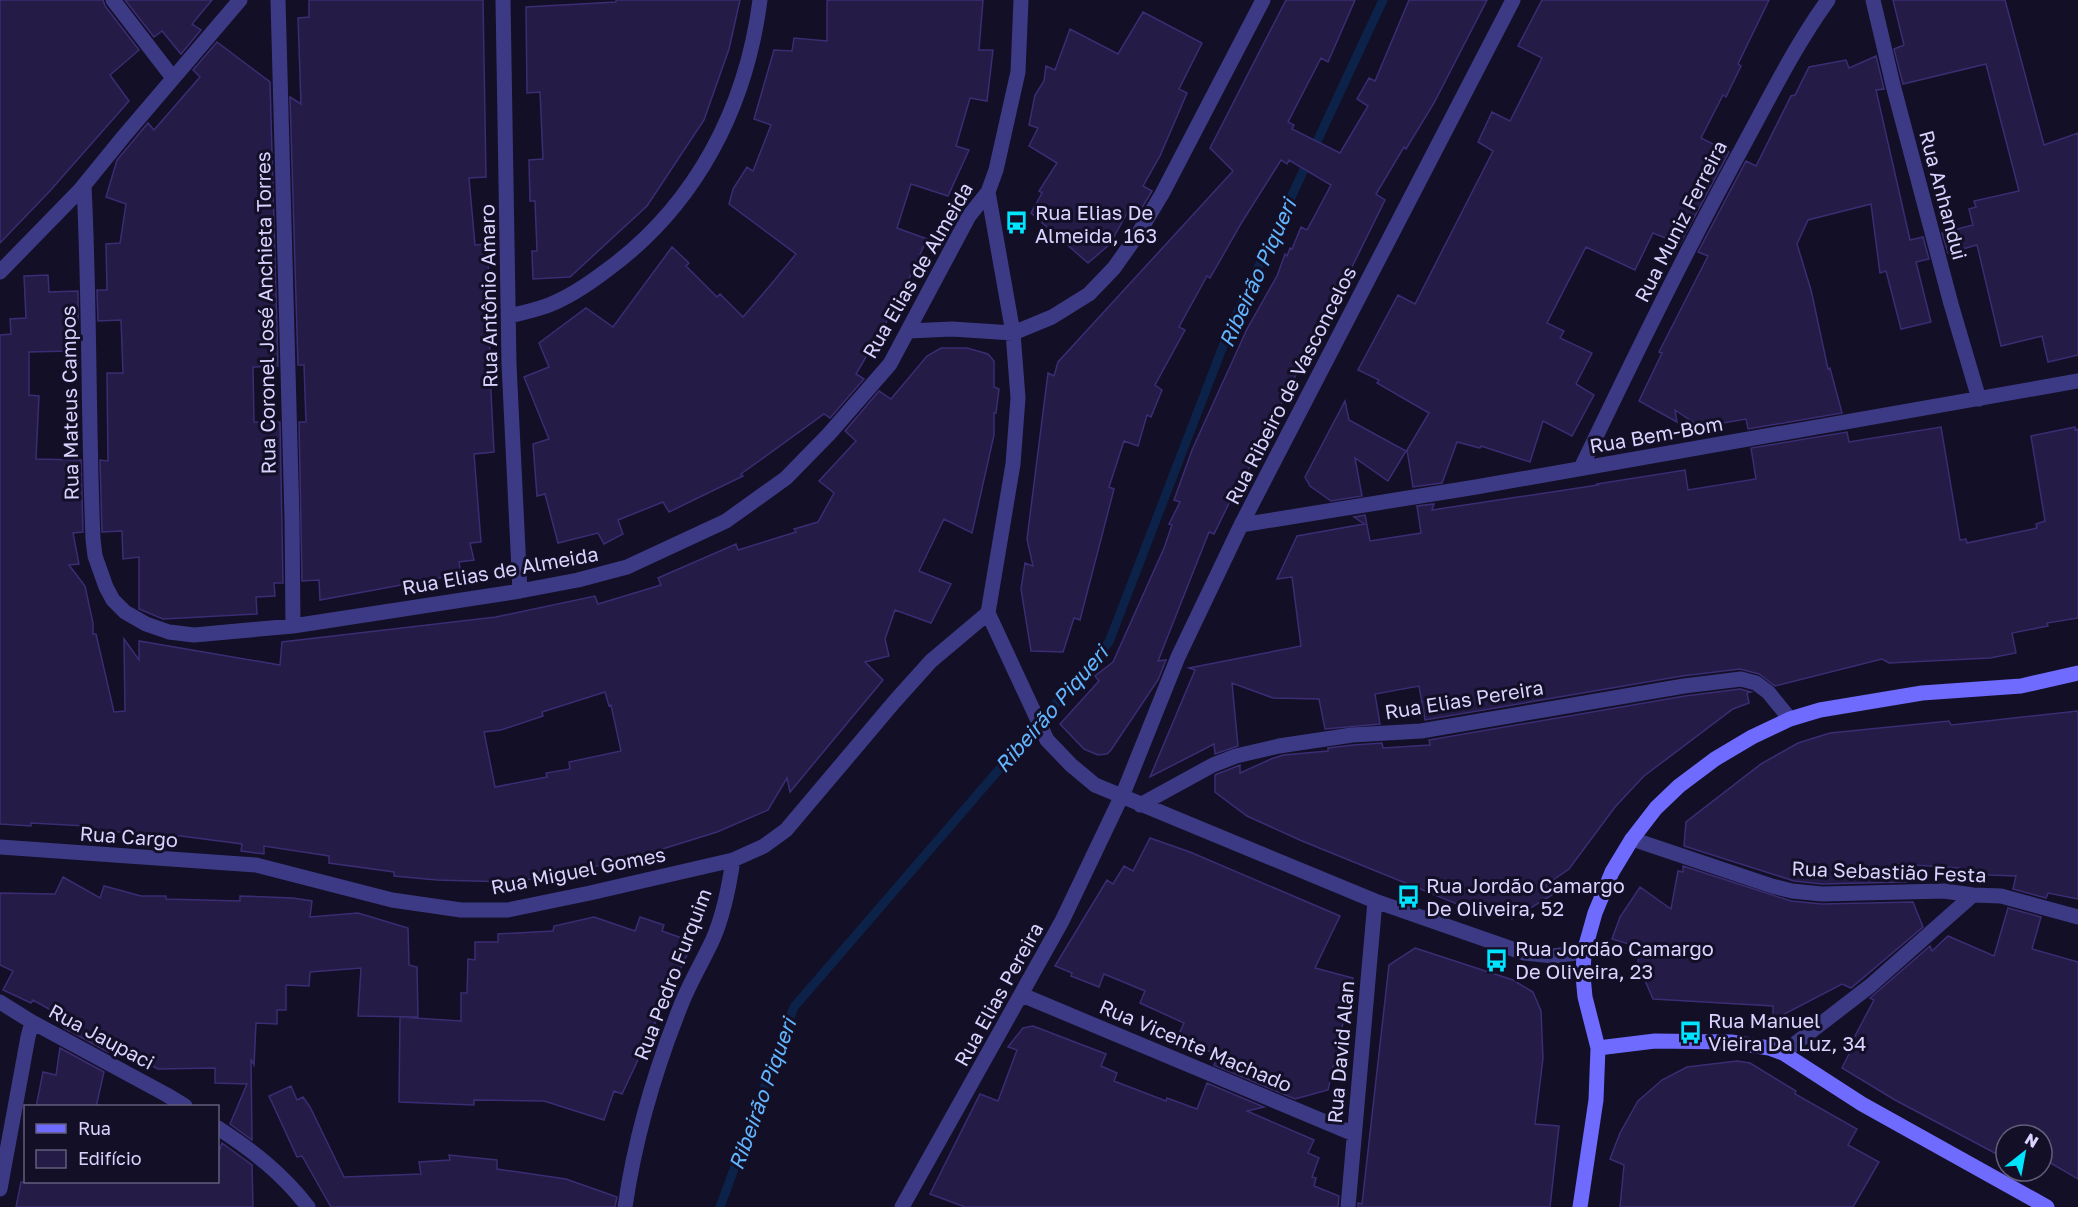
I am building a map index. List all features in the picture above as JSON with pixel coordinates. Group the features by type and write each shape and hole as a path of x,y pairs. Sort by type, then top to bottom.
{"street":[{"path":"113,0 173,78"},
{"path":"0,272 84,186 240,0"},
{"name":"Rua Coronel José Anchieta Torres","path":"278,0 292,519 292,626"},
{"name":"Rua Antônio Amaro","path":"503,0 509,364 520,591"},
{"path":"509,316 550,304 594,280 634,251 684,197 735,104 752,47 760,0"},
{"name":"Rua Elias de Almeida","path":"124,611 146,624 169,632 194,635 292,626 578,580 627,567 726,522 786,478 829,434 890,364 969,216 988,192 996,170 1018,72 1021,0"},
{"path":"909,331 952,329 1013,333 1052,318 1089,294 1114,268 1162,194 1263,0"},
{"name":"Rua Ribeiro de Vasconcelos","path":"1121,797 1178,657 1241,525 1513,0"},
{"name":"Rua Muniz Ferreira","path":"1581,468 1702,222 1806,30 1828,0"},
{"name":"Rua Anhandui","path":"1874,0 1896,96 1951,304 1979,399"},
{"name":"Rua Mateus Campos","path":"84,186 89,281 93,539 95,556 106,587 113,600 124,611"},
{"path":"988,192 1013,333 1018,398 1013,464 988,613 1047,740 1071,765 1095,785 1375,901 1524,953 1553,956 1584,952"},
{"name":"Rua Bem-Bom","path":"1241,525 1374,504 2078,381"},
{"path":"733,860 764,846 786,830 931,661 988,613"},
{"path":"1580,1207 1596,1100 1598,1048 1585,997 1584,952 1595,913 1608,882 1632,839 1656,808 1679,786 1715,759 1752,736 1790,719 1820,710 1923,693 2021,686 2078,673"},
{"name":"Rua Elias Pereira","path":"1140,805 1228,759 1279,746 1352,735 1421,731 1684,686 1742,679 1756,683 1768,692 1790,719"},
{"name":"Rua Elias Pereira","path":"904,1206 1062,921 1121,797"},
{"name":"Rua Sebastião Festa","path":"1632,839 1792,891 1822,894 1944,891 2001,896 2078,917"},
{"name":"Rua Cargo","path":"0,847 256,865"},
{"name":"Rua Miguel Gomes","path":"256,865 392,900 461,910 508,910 733,860"},
{"name":"Rua Pedro Furquim","path":"625,1207 632,1162 659,1063 682,1002 714,938 727,901 733,860"},
{"path":"1783,1053 1870,986 1973,895"},
{"name":"Rua David Alan","path":"1348,1207 1375,901"},
{"name":"Rua Vicente Machado","path":"1022,995 1354,1134"},
{"name":"Rua Jaupaci","path":"0,1002 181,1105"},
{"path":"0,1188 32,1022"},
{"path":"1598,1048 1655,1041 1731,1042 1769,1048 1783,1053 1862,1104 2047,1207"},
{"path":"219,1129 269,1164 308,1207"}],"building":[{"path":"0,0 103,0 105,6 139,50 110,75 129,101 49,192 0,243"},
{"path":"125,0 212,0 192,24 201,30 181,54 162,31 154,37"},
{"path":"309,0 483,0 486,177 469,178 475,245 488,244 494,452 474,454 481,542 470,543 474,560 459,562 461,574 320,600 319,580 302,581 299,422 306,422 304,365 298,365 290,97 301,104 298,18 309,17"},
{"path":"616,0 740,0 729,49 704,120 647,206 570,277 533,279 532,251 537,251 535,201 530,201 529,160 543,159 540,92 527,93 526,7 616,2"},
{"path":"983,0 979,50 993,50 987,101 970,98 956,146 969,150 948,196 911,184 897,228 927,239 893,314 856,374 864,379 830,418 824,414 741,474 743,476 669,512 663,502 618,520 623,534 604,544 598,533 558,543 545,494 537,496 533,444 549,439 524,377 549,367 539,343 586,308 613,327 672,247 689,263 686,266 717,297 720,294 743,317 768,288 796,254 729,204 733,189 747,167 753,171 771,125 754,119 774,50 792,51 794,38 827,41 827,1"},
{"path":"1286,0 1355,0 1328,62 1321,58 1288,122 1294,125 1292,129 1340,153 1368,106 1357,99 1369,78 1375,81 1409,0 1487,0 1434,103 1376,194 1385,200 1350,271 1348,269 1326,319 1238,490 1236,489 1214,534 1209,532 1158,661 1166,660 1158,680 1111,750 1107,754 1098,755 1084,749 1060,724 1099,681 1095,676 1113,662 1164,548 1172,525 1169,524 1180,502 1174,500 1192,450 1247,329 1277,276 1285,254 1287,256 1290,248 1292,249 1301,227 1307,230 1331,185 1289,160 1287,164 1281,160 1210,278 1207,276 1179,327 1185,330 1155,385 1162,390 1151,417 1147,415 1138,446 1124,441 1109,487 1114,489 1080,620 1074,618 1063,652 1031,651 1021,589 1025,563 1033,566 1027,539 1048,373 1054,376 1058,362 1233,171 1210,148"},
{"path":"1542,0 1769,0 1738,64 1741,66 1726,97 1723,95 1701,138 1729,152 1680,244 1653,233 1635,270 1586,247 1547,323 1564,331 1560,338 1592,353 1576,384 1594,395 1572,436 1543,421 1530,462 1481,446 1480,448 1457,442 1442,483 1413,487 1407,450 1429,413 1377,383 1379,380 1358,370 1398,295 1415,304 1493,151 1478,142 1492,112 1510,121 1542,58 1518,46"},
{"path":"1893,0 2005,0 2044,145 2078,133 2078,355 2048,362 2042,336 2001,346 1977,245 1948,253 1942,233 1973,225 1969,209 1976,207 1974,201 2019,191 1986,64 1903,84 1894,49 1904,45"},
{"path":"1143,12 1202,43 1179,89 1187,93 1160,156 1143,186 1152,191 1140,211 1131,206 1110,244 1088,263 1031,213 1042,193 1039,191 1057,163 1029,146 1038,128 1029,125 1035,95 1044,81 1046,66 1055,70 1070,29 1118,54"},
{"path":"217,42 270,82 278,366 253,367 254,422 280,422 283,583 274,583 275,596 256,597 257,614 163,619 139,609 139,557 123,559 122,531 102,532 100,460 108,461 107,373 123,373 121,320 98,321 97,290 107,290 106,244 120,243 126,204 106,197 117,160 148,123 154,130 200,77 193,70"},
{"path":"1876,56 1884,89 1876,90 1910,240 1923,237 1929,259 1916,262 1931,322 1901,329 1886,271 1880,273 1871,204 1808,220 1797,244 1811,290 1828,369 1830,368 1842,413 1748,429 1746,419 1700,427 1675,410 1677,422 1639,401 1662,353 1659,352 1708,256 1698,252 1746,161 1756,166 1791,96 1795,95 1809,67 1846,60 1849,68"},
{"path":"48,275 49,292 78,291 78,321 71,321 71,351 29,352 29,395 39,396 36,459 81,460 83,532 73,533 79,564 69,565 85,586 93,623 93,634 96,634 114,712 125,711 124,639 139,660 139,641 280,665 282,642 496,617 595,596 598,604 661,585 658,578 736,544 738,550 796,532 794,529 818,522 834,493 819,481 856,441 845,431 879,391 891,399 927,356 941,348 967,348 988,354 994,361 994,387 999,389 996,413 994,413 994,435 972,533 944,519 919,571 951,584 931,623 895,610 885,639 889,656 865,662 883,680 790,792 787,778 768,810 717,832 643,855 567,873 514,882 437,880 394,876 394,872 329,863 329,856 264,846 264,854 241,851 242,844 173,835 86,830 86,826 0,824 0,335 11,334 10,319 26,318 24,276","holes":["605,692 609,706 611,705 621,751 569,762 570,769 546,773 547,777 495,787 484,732 501,730 543,716 542,712"]},
{"path":"1345,401 1349,420 1406,451 1388,481 1355,458 1362,496 1331,501 1310,486 1305,477"},
{"path":"1941,427 1960,540 1966,539 1967,543 2037,528 2036,524 2045,521 2031,436 2075,427 2075,430 2078,429 2078,618 2047,623 2048,626 2012,633 2016,653 1990,658 1889,663 1882,659 1775,686 1759,674 1740,669 1682,676 1425,720 1419,686 1375,694 1380,724 1325,729 1319,699 1273,698 1232,683 1238,746 1215,754 1214,744 1150,777 1195,670 1189,668 1301,646 1292,577 1277,579 1297,536 1364,524 1354,517 1365,515 1370,541 1421,533 1417,506 1434,504 1432,510 1685,470 1688,490 1756,479 1751,448 1847,432 1849,442"},
{"path":"1740,689 1751,692 1747,693 1749,703 1733,709 1644,776 1615,807 1569,869 1546,885 1552,895 1512,919 1506,907 1489,917 1302,841 1247,816 1215,792 1215,775 1240,765 1240,773 1283,755 1382,743 1383,748 1430,745 1429,740 1685,696"},
{"path":"2078,711 2078,899 2048,893 2046,898 2013,889 2016,876 1989,875 1959,868 1899,864 1906,882 1822,884 1794,881 1684,846 1686,822 1761,764 1798,743 1830,733 1949,721 1951,725"},
{"path":"1150,838 1190,852 1340,916 1315,968 1353,978 1328,1090 1295,1099 1214,1065 1218,1055 1177,1038 1184,1023 1140,1003 1145,991 1104,974 1099,987 1071,976 1072,973 1055,966 1107,880 1113,884 1124,866 1133,871"},
{"path":"1683,866 1791,901 1822,904 1913,902 1923,927 1851,988 1842,984 1773,1020 1773,1006 1653,999 1638,964 1639,947 1612,939 1620,917 1640,887 1671,909 1678,871 1683,872"},
{"path":"63,877 100,898 104,886 141,896 166,896 166,899 240,901 240,896 293,898 312,901 310,917 358,913 408,928 409,965 417,967 418,1017 358,1016 361,968 310,972 309,986 286,985 286,1010 277,1010 277,1024 256,1023 254,1065 251,1059 252,1140 230,1124 247,1084 215,1083 215,1068 158,1069 110,1043 108,1052 64,1028 65,1018 33,1000 31,1003 3,990 13,971 0,965 0,893 55,894"},
{"path":"2008,908 2041,917 2032,949 2078,962 2078,1179 2054,1165 2054,1123 1994,1123 1994,1153 1895,1100 1842,1068 1851,1050 1848,1049 1874,1000 1870,998 1930,946 1932,951 1948,936 1994,956"},
{"path":"594,917 635,931 640,917 664,925 662,931 693,942 622,1094 614,1091 604,1120 544,1101 474,1100 474,1105 399,1102 400,1017 461,1021 461,993 467,993 468,959 475,960 475,942 498,942 498,934 553,931 554,926"},
{"path":"1415,948 1513,980 1533,992 1541,1011 1543,1058 1535,1124 1559,1126 1550,1207 1358,1207 1358,1203 1362,1204 1389,965"},
{"path":"1033,1026 1106,1054 1101,1066 1117,1073 1114,1081 1166,1101 1167,1098 1197,1109 1207,1083 1264,1107 1247,1111 1314,1140 1308,1153 1319,1158 1312,1177 1316,1178 1314,1186 1339,1196 1338,1207 965,1207 930,1194 980,1094 998,1101 1017,1050 1008,1047 1023,1028"},
{"path":"60,1048 104,1072 96,1105 36,1105 43,1072 56,1075"},
{"path":"1737,1061 1750,1063 1796,1091 1795,1094 1857,1129 1848,1145 1879,1162 1853,1207 1620,1207 1624,1165 1610,1159 1620,1133 1638,1101 1662,1080 1687,1067"},
{"path":"291,1086 297,1100 303,1097 310,1107 344,1177 421,1174 419,1162 450,1160 449,1155 497,1160 497,1169 566,1179 617,1197 615,1207 331,1207 302,1156 297,1157 269,1096"},
{"path":"222,1143 252,1165 253,1207 16,1207 21,1182 219,1183 219,1151"}],"waterway":[{"name":"Ribeirão Piqueri","path":"720,1207 794,1007 1109,642 1230,328 1383,0"}],"place":[{"name":"Rua Elias De Almeida, 163","path":"1017,223"},
{"name":"Rua Jordão Camargo De Oliveira, 52","path":"1408,896"},
{"name":"Rua Jordão Camargo De Oliveira, 23","path":"1497,960"},
{"name":"Rua Manuel Vieira Da Luz, 34","path":"1690,1032"}]}
